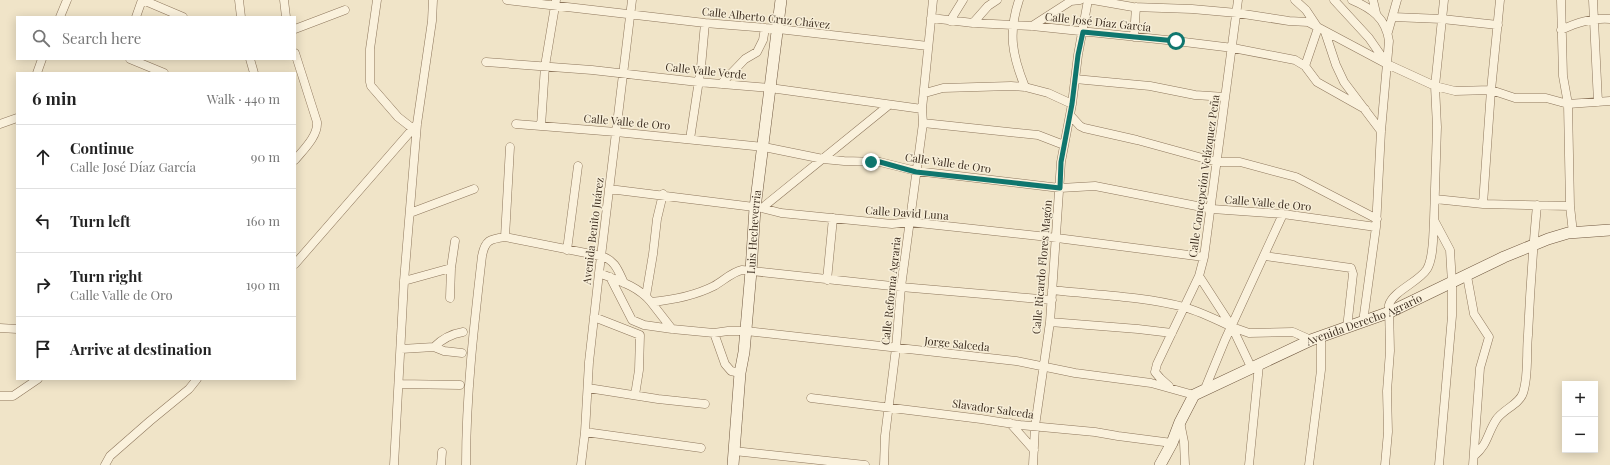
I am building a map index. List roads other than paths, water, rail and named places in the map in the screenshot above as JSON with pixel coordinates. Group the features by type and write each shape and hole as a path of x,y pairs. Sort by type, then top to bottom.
{"street":[{"path":"60,16 67,0"},
{"path":"136,16 142,0 181,16"},
{"path":"239,0 242,16"},
{"path":"284,0 286,16"},
{"path":"377,0 370,49 370,82 398,117 415,126"},
{"path":"394,465 404,281 415,126 432,21 433,0"},
{"name":"Calle Alberto Cruz Chávez","path":"507,0 556,3 705,23 778,29 928,46"},
{"name":"Avenida Benito Juárez","path":"581,465 594,317 622,73 632,0"},
{"name":"Luis Hecheverria","path":"733,465 740,373 746,331 770,88 781,0"},
{"name":"Calle Reforma Agraria","path":"884,465 888,407 896,348 901,287 923,123 922,109 925,94 933,0"},
{"path":"950,20 963,0"},
{"path":"972,23 988,6 997,0"},
{"path":"1019,0 1012,25 1011,38 1016,66 1025,87"},
{"path":"1032,26 1071,1 1080,0"},
{"name":"Calle Ricardo Flores Magón","path":"1033,465 1035,426 1050,322 1057,238 1061,162 1072,104 1078,55 1088,0"},
{"path":"1093,0 1136,7 1192,9 1308,22 1387,64 1435,86 1455,91 1490,90 1515,98 1546,98 1568,104 1610,101"},
{"name":"Calle Concepción Velázquez Peña","path":"1171,387 1155,372 1200,276 1212,209 1238,0"},
{"path":"1295,0 1306,10 1321,30 1344,82 1382,131"},
{"path":"1334,0 1368,38 1387,64"},
{"path":"1352,0 1368,7 1376,13 1388,32 1389,41 1376,223 1363,322"},
{"path":"1373,0 1376,13"},
{"path":"1388,32 1397,0"},
{"path":"1385,465 1388,432 1387,391 1390,351 1390,301 1421,276 1427,269 1431,260 1434,220 1433,211 1435,199 1437,128 1435,86 1444,0"},
{"path":"1483,204 1490,90 1500,0"},
{"path":"1561,0 1563,76 1568,104 1570,206 1573,233"},
{"path":"1593,0 1598,102"},
{"path":"541,126 545,66 556,3"},
{"path":"1134,37 1136,7"},
{"path":"296,29 345,10"},
{"path":"1393,17 1442,19 1498,25"},
{"name":"Calle José Díaz García","path":"931,18 972,23 1032,26 1233,48 1295,60 1305,66"},
{"path":"1561,30 1578,22 1610,19"},
{"path":"690,139 705,23"},
{"path":"721,84 745,59 757,52 763,40 765,28"},
{"path":"1321,30 1305,66 1316,82 1365,109"},
{"path":"296,56 317,122 317,128 296,159"},
{"path":"37,72 42,60"},
{"path":"132,60 162,72"},
{"path":"250,60 254,72"},
{"name":"Calle Valle Verde","path":"486,62 622,73 698,82 770,88 922,109"},
{"path":"1075,79 1150,86 1195,95 1226,97"},
{"path":"925,94 943,88 1011,86 1025,87 1048,93 1072,104"},
{"path":"759,208 823,159 889,105"},
{"path":"1070,115 1080,126 1084,128 1137,140 1217,162 1240,162 1296,177 1376,223"},
{"path":"0,124 16,118"},
{"path":"923,123 1038,135 1064,145"},
{"name":"Calle Valle de Oro","path":"516,124 616,132 764,147 823,159 880,162 916,172 1060,188 1095,186 1212,209 1376,223"},
{"path":"296,263 415,126"},
{"path":"505,237 510,147"},
{"path":"567,250 578,166"},
{"path":"410,213 474,189"},
{"name":"Calle David Luna","path":"609,189 663,194 759,208 781,213 892,224 909,222 1057,238 1204,257"},
{"path":"648,299 657,219 663,194"},
{"path":"1435,199 1483,204 1570,206"},
{"path":"1474,456 1485,445 1489,433 1497,418 1523,394 1526,382 1533,245 1537,205"},
{"path":"1160,465 1172,443 1180,422 1199,393 1232,327 1283,214"},
{"path":"827,280 832,218"},
{"path":"1434,220 1450,250 1452,283 1452,316 1439,465"},
{"name":"Avenida Derecho Agrario","path":"1199,393 1316,339 1390,312 1504,257 1548,239 1573,233 1610,230"},
{"path":"466,465 466,428 472,341 482,256 487,242 492,239 505,237 601,256 610,259 624,283"},
{"path":"450,298 451,268 455,241"},
{"path":"1264,256 1351,268 1353,274 1347,328"},
{"path":"404,281 451,268"},
{"path":"648,299 685,297 713,286 727,279 737,271 752,271 827,280 1052,300"},
{"path":"599,273 624,283 648,299 672,329"},
{"path":"1200,276 1255,367 1249,465"},
{"path":"1467,276 1474,314 1489,337 1480,368 1473,465"},
{"path":"610,277 640,335 640,364 635,395"},
{"path":"1052,290 1158,301 1209,316 1249,333 1293,332 1316,339 1321,370 1309,465"},
{"path":"594,317 640,335"},
{"name":"Jorge Salceda","path":"632,320 644,325 672,329 714,333 746,331 1016,361 1044,367 1152,383 1199,393"},
{"path":"1050,322 1172,333"},
{"path":"0,328 16,329"},
{"path":"434,347 442,339 452,334 463,332"},
{"path":"714,333 725,364 731,371 740,373"},
{"path":"401,349 434,347 444,351 462,353"},
{"path":"0,396 13,396 37,380"},
{"path":"105,465 110,456 188,389 196,380"},
{"path":"399,384 460,386"},
{"path":"588,388 658,399 705,404"},
{"name":"Slavador Salceda","path":"811,398 1095,432 1172,443"},
{"path":"1180,422 1184,442 1185,465"},
{"path":"1010,423 1034,450"},
{"path":"585,432 701,448"},
{"path":"734,451 865,465"},
{"path":"441,465 442,452"}]}
